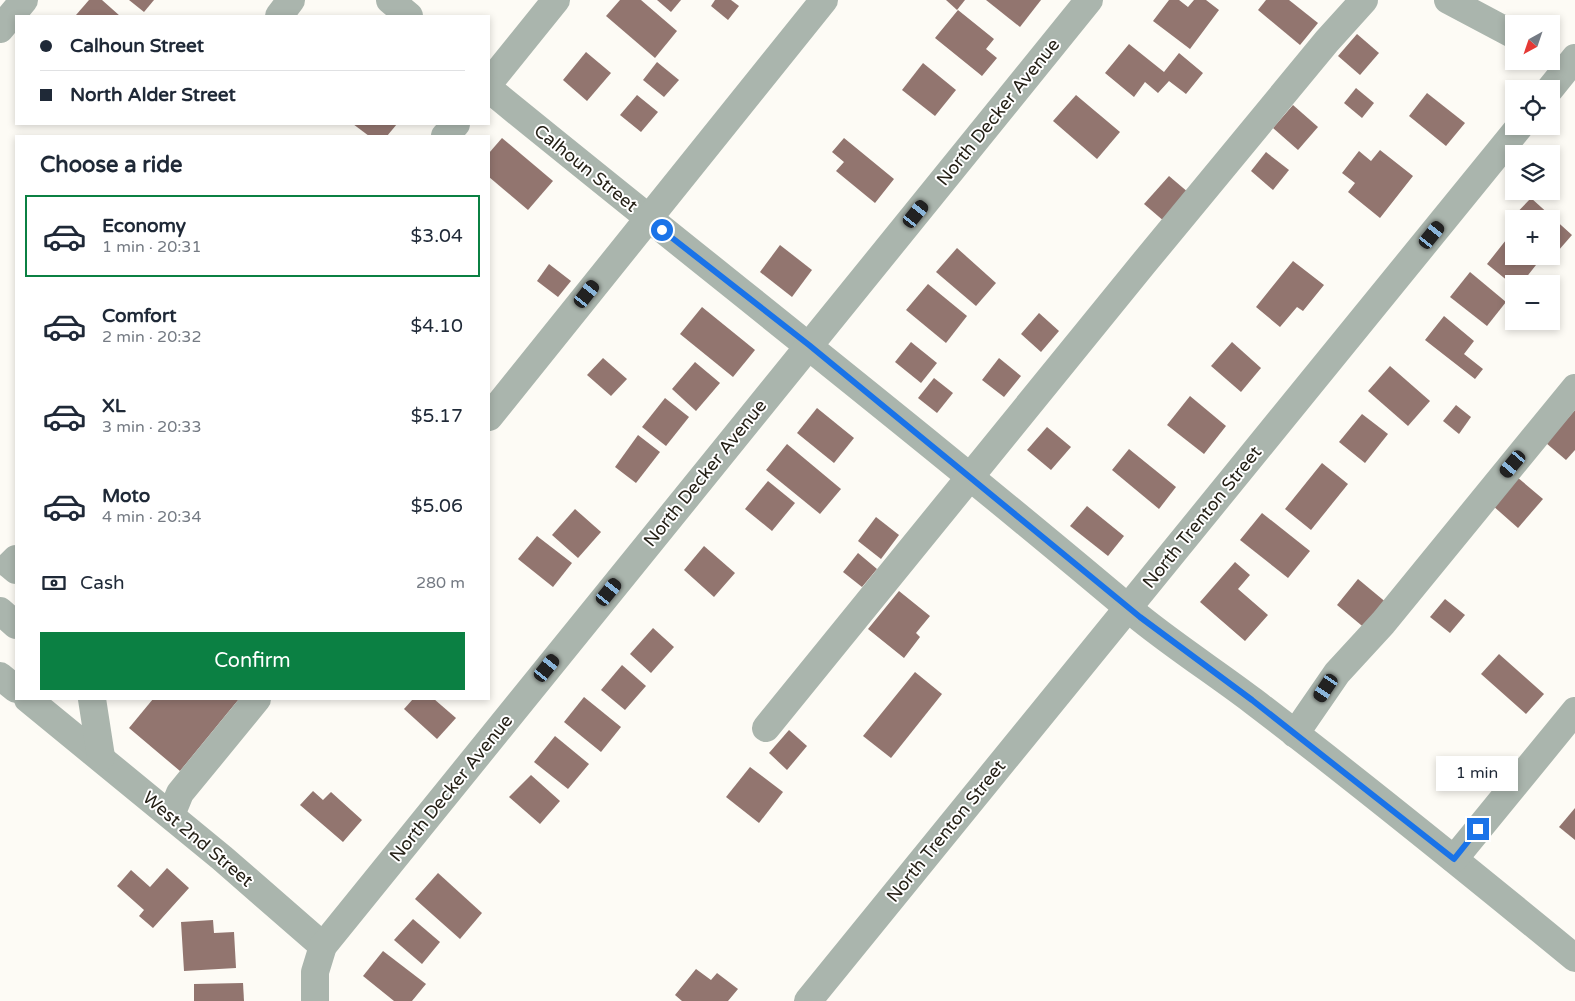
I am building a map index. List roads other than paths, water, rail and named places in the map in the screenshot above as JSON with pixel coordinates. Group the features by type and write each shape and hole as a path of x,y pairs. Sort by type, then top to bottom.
{"street":[{"path":"0,30 24,0"},
{"path":"280,15 291,0"},
{"path":"390,0 408,15"},
{"path":"490,82 556,0"},
{"path":"490,416 824,0"},
{"name":"North Decker Avenue","path":"322,946 1089,0"},
{"path":"766,728 1308,64 1364,0"},
{"path":"1448,0 1505,30"},
{"path":"1556,80 1568,62"},
{"name":"Calhoun Street","path":"490,90 809,345 1140,617 1295,734 1454,859 1575,958"},
{"path":"447,135 455,125"},
{"name":"North Trenton Street","path":"808,1001 1513,135"},
{"path":"1295,734 1337,673 1383,623 1575,388"},
{"path":"15,560 10,565 15,569"},
{"path":"15,602 0,611 15,624"},
{"name":"West 2nd Street","path":"30,700 171,815 322,946"},
{"path":"92,700 101,757"},
{"path":"171,815 180,794 257,700"},
{"path":"1454,859 1575,711"},
{"path":"314,1001 316,963 322,946"}]}
